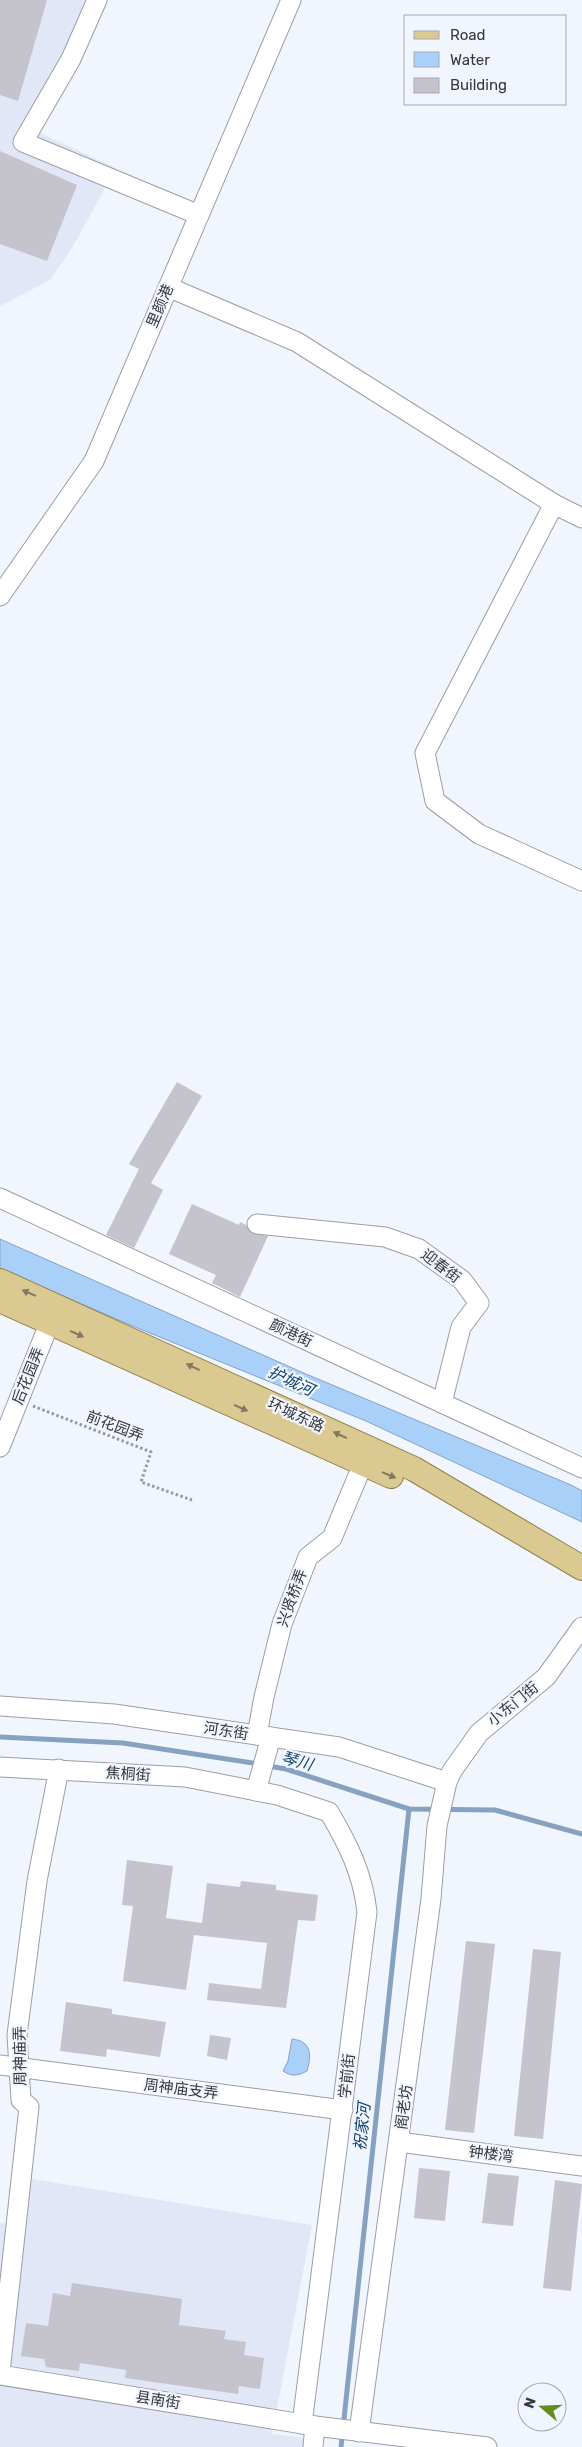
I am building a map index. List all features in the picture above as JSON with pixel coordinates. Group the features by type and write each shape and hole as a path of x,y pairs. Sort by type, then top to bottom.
{"main road":[{"name":"环城东路","path":"0,1281 54,1313 367,1456 582,1586"},
{"name":"环城东路","path":"0,1300 54,1313"},
{"name":"环城东路","path":"367,1456 414,1469 582,1568"}],"street":[{"path":"97,0 71,59 23,142 198,215"},
{"name":"里颜港","path":"0,596 94,460 291,0"},
{"path":"168,287 297,342 554,504 582,518"},
{"path":"554,504 425,753 435,801 479,834 582,880"},
{"name":"颜港街","path":"0,1198 582,1468"},
{"name":"迎春街","path":"257,1224 385,1237 419,1249 462,1280 479,1302 461,1327 442,1403"},
{"name":"后花园弄","path":"0,1447 54,1313"},
{"name":"兴贤桥弄","path":"256,1791 264,1736 264,1697 282,1624 308,1557 332,1538 367,1456"},
{"name":"小东门街","path":"446,1790 459,1758 479,1733 546,1677 582,1627"},
{"name":"河东街","path":"0,1706 114,1714 339,1748 446,1790"},
{"name":"焦桐街","path":"0,1767 185,1777 256,1791"},
{"name":"周神庙弄","path":"0,2373 29,2107 21,2100 9,2067 17,2035 37,1881 59,1769"},
{"name":"阁老坊","path":"369,2437 399,2142 431,1899 437,1826 446,1790"},
{"name":"学前街","path":"256,1791 277,1795 329,1812 348,1844 365,1890 366,1912 309,2425 313,2447"},
{"name":"周神庙支弄","path":"9,2067 343,2110"},
{"name":"钟楼湾","path":"399,2142 582,2166"},
{"name":"县南街","path":"0,2373 309,2425 369,2437 488,2447"}],"path":[{"name":"前花园弄","path":"19,1400 151,1452 141,1482 192,1500"}],"shaded area":[{"path":"0,0 97,0 23,125 116,168 72,248 50,280 0,306"},
{"path":"26,2178 312,2225 272,2434 305,2438 303,2447 0,2447 0,2223 19,2225"}],"water":[{"name":"护城河","path":"0,1239 306,1374 571,1485 582,1491 582,1522 366,1421 135,1327 0,1269"},
{"path":"292,2039 303,2042 309,2054 307,2071 295,2075 283,2071 288,2061"}],"building":[{"path":"0,0 47,0 18,101 0,95"},
{"path":"0,151 77,185 47,261 0,244"},
{"path":"177,1082 202,1096 151,1183 163,1190 134,1248 106,1235 139,1169 129,1164"},
{"path":"192,1204 239,1225 240,1222 246,1225 251,1233 268,1236 240,1297 212,1283 216,1275 169,1254"},
{"path":"127,1860 173,1866 166,1918 202,1923 207,1883 240,1887 241,1881 276,1885 276,1890 318,1895 315,1921 298,1920 286,2008 207,2000 209,1983 261,1989 267,1943 194,1935 186,1990 123,1981 133,1906 122,1905"},
{"path":"466,1941 495,1944 474,2133 445,2130"},
{"path":"533,1949 561,1952 543,2139 514,2136"},
{"path":"66,2002 112,2009 112,2014 166,2022 160,2057 107,2049 106,2057 60,2051"},
{"path":"210,2035 231,2038 227,2060 207,2056"},
{"path":"419,2168 450,2171 445,2221 414,2218"},
{"path":"488,2173 519,2176 513,2226 482,2223"},
{"path":"555,2180 582,2184 571,2291 543,2288"},
{"path":"72,2283 182,2299 179,2325 226,2331 224,2339 246,2342 244,2355 264,2358 260,2389 239,2386 238,2394 125,2378 126,2370 80,2363 79,2371 46,2367 44,2359 21,2356 26,2323 48,2326 53,2293 70,2296"}],"waterway":[{"name":"琴川","path":"0,1737 123,1743 259,1764"},
{"name":"琴川","path":"268,1766 286,1769 409,1809 495,1810 582,1834"},
{"name":"祝家河","path":"341,2447 409,1809"}]}
